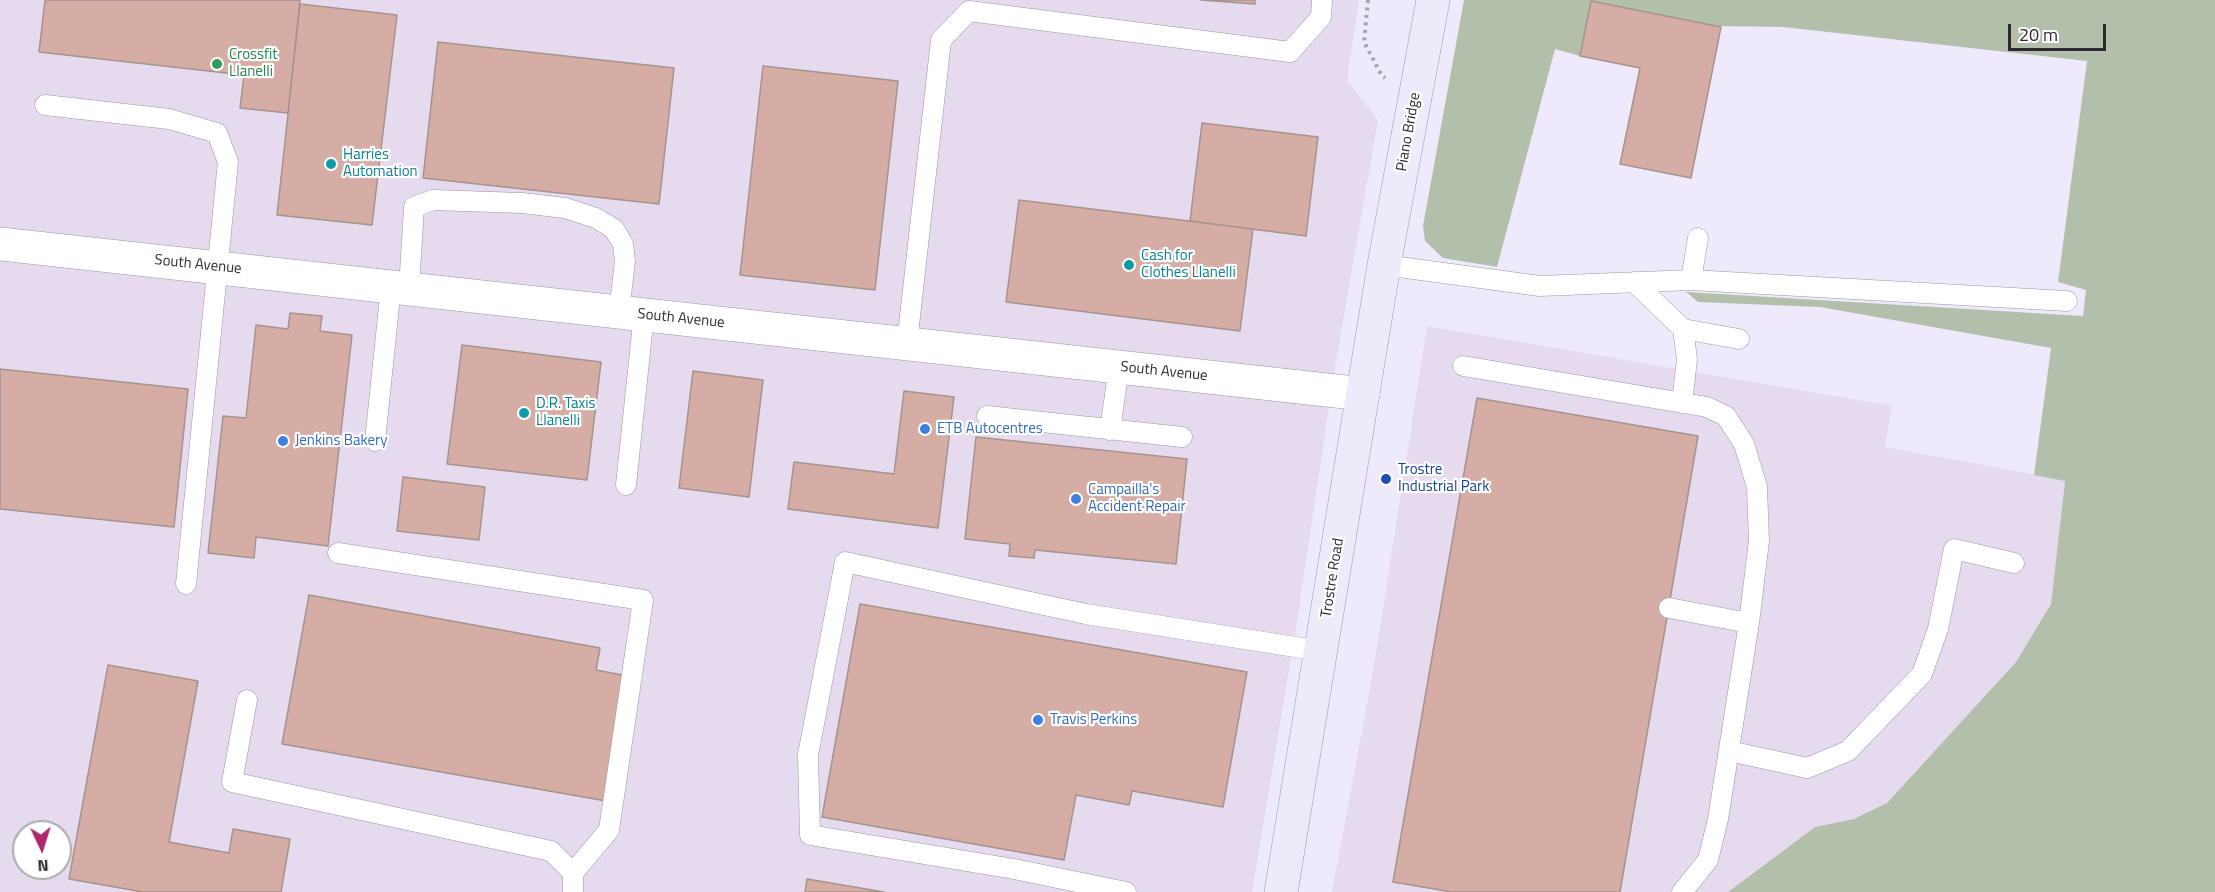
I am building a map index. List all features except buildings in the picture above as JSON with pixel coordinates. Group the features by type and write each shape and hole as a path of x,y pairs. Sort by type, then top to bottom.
{"main road":[{"name":"Piano Bridge","path":"1384,265 1433,0"},
{"name":"Trostre Road","path":"1281,892 1384,265"}],"street":[{"name":"South Avenue","path":"0,244 1363,394"}],"lane":[{"path":"907,343 941,40 969,11 1290,52 1321,17 1322,0"},
{"path":"45,105 169,119 217,134 228,162 186,584"},
{"path":"375,441 414,207 433,200 522,203 565,208 596,218 614,229 623,244 632,313 626,485"},
{"path":"1691,280 1698,238"},
{"path":"1384,265 1540,286 1691,280 2067,301"},
{"path":"1634,282 1683,329 1739,339"},
{"path":"1682,403 1687,359 1683,329"},
{"path":"1463,366 1707,406 1726,416 1744,444 1757,487 1759,542 1749,623 1718,819 1708,860 1682,892"},
{"path":"1110,430 1119,367"},
{"path":"987,416 1182,437"},
{"path":"1729,751 1807,768 1848,751 1922,674 1938,629 1954,549 2014,563"},
{"path":"247,700 232,782 552,851 573,883 609,830 643,600 338,553"},
{"path":"1126,892 1014,869 810,835 808,755 845,562 1086,614 1321,651"},
{"path":"1669,608 1749,623"}],"path":[{"path":"1368,0 1364,42 1377,68 1382,76 1416,91"}],"shaded area":[{"path":"0,0 1359,0 1347,81 1378,120 1335,367 1298,615 1252,892 0,892"},
{"path":"1427,326 1892,406 1885,447 2065,480 2051,604 2016,662 1887,803 1854,819 1815,827 1728,892 1332,892 1374,666"}],"green space":[{"path":"1464,0 2215,0 2215,892 1728,892 1815,827 1854,819 1887,803 2016,662 2051,604 2065,481 2034,475 2051,348 1820,307 1698,302 1686,292 2083,316 2086,290 2058,282 2087,61 1783,27 1716,26 1592,2 1580,56 1555,49 1497,267 1443,258 1425,241 1423,226"}],"place":[{"name":"Crossfit Llanelli","path":"217,64"},
{"name":"Harries Automation","path":"331,164"},
{"name":"Cash for Clothes Llanelli","path":"1129,265"},
{"name":"D.R. Taxis Llanelli","path":"524,413"},
{"name":"ETB Autocentres","path":"925,429"},
{"name":"Jenkins Bakery","path":"283,441"},
{"name":"Trostre Industrial Park","path":"1386,479"},
{"name":"Campailla's Accident Repair","path":"1076,499"},
{"name":"Travis Perkins","path":"1038,720"}]}
